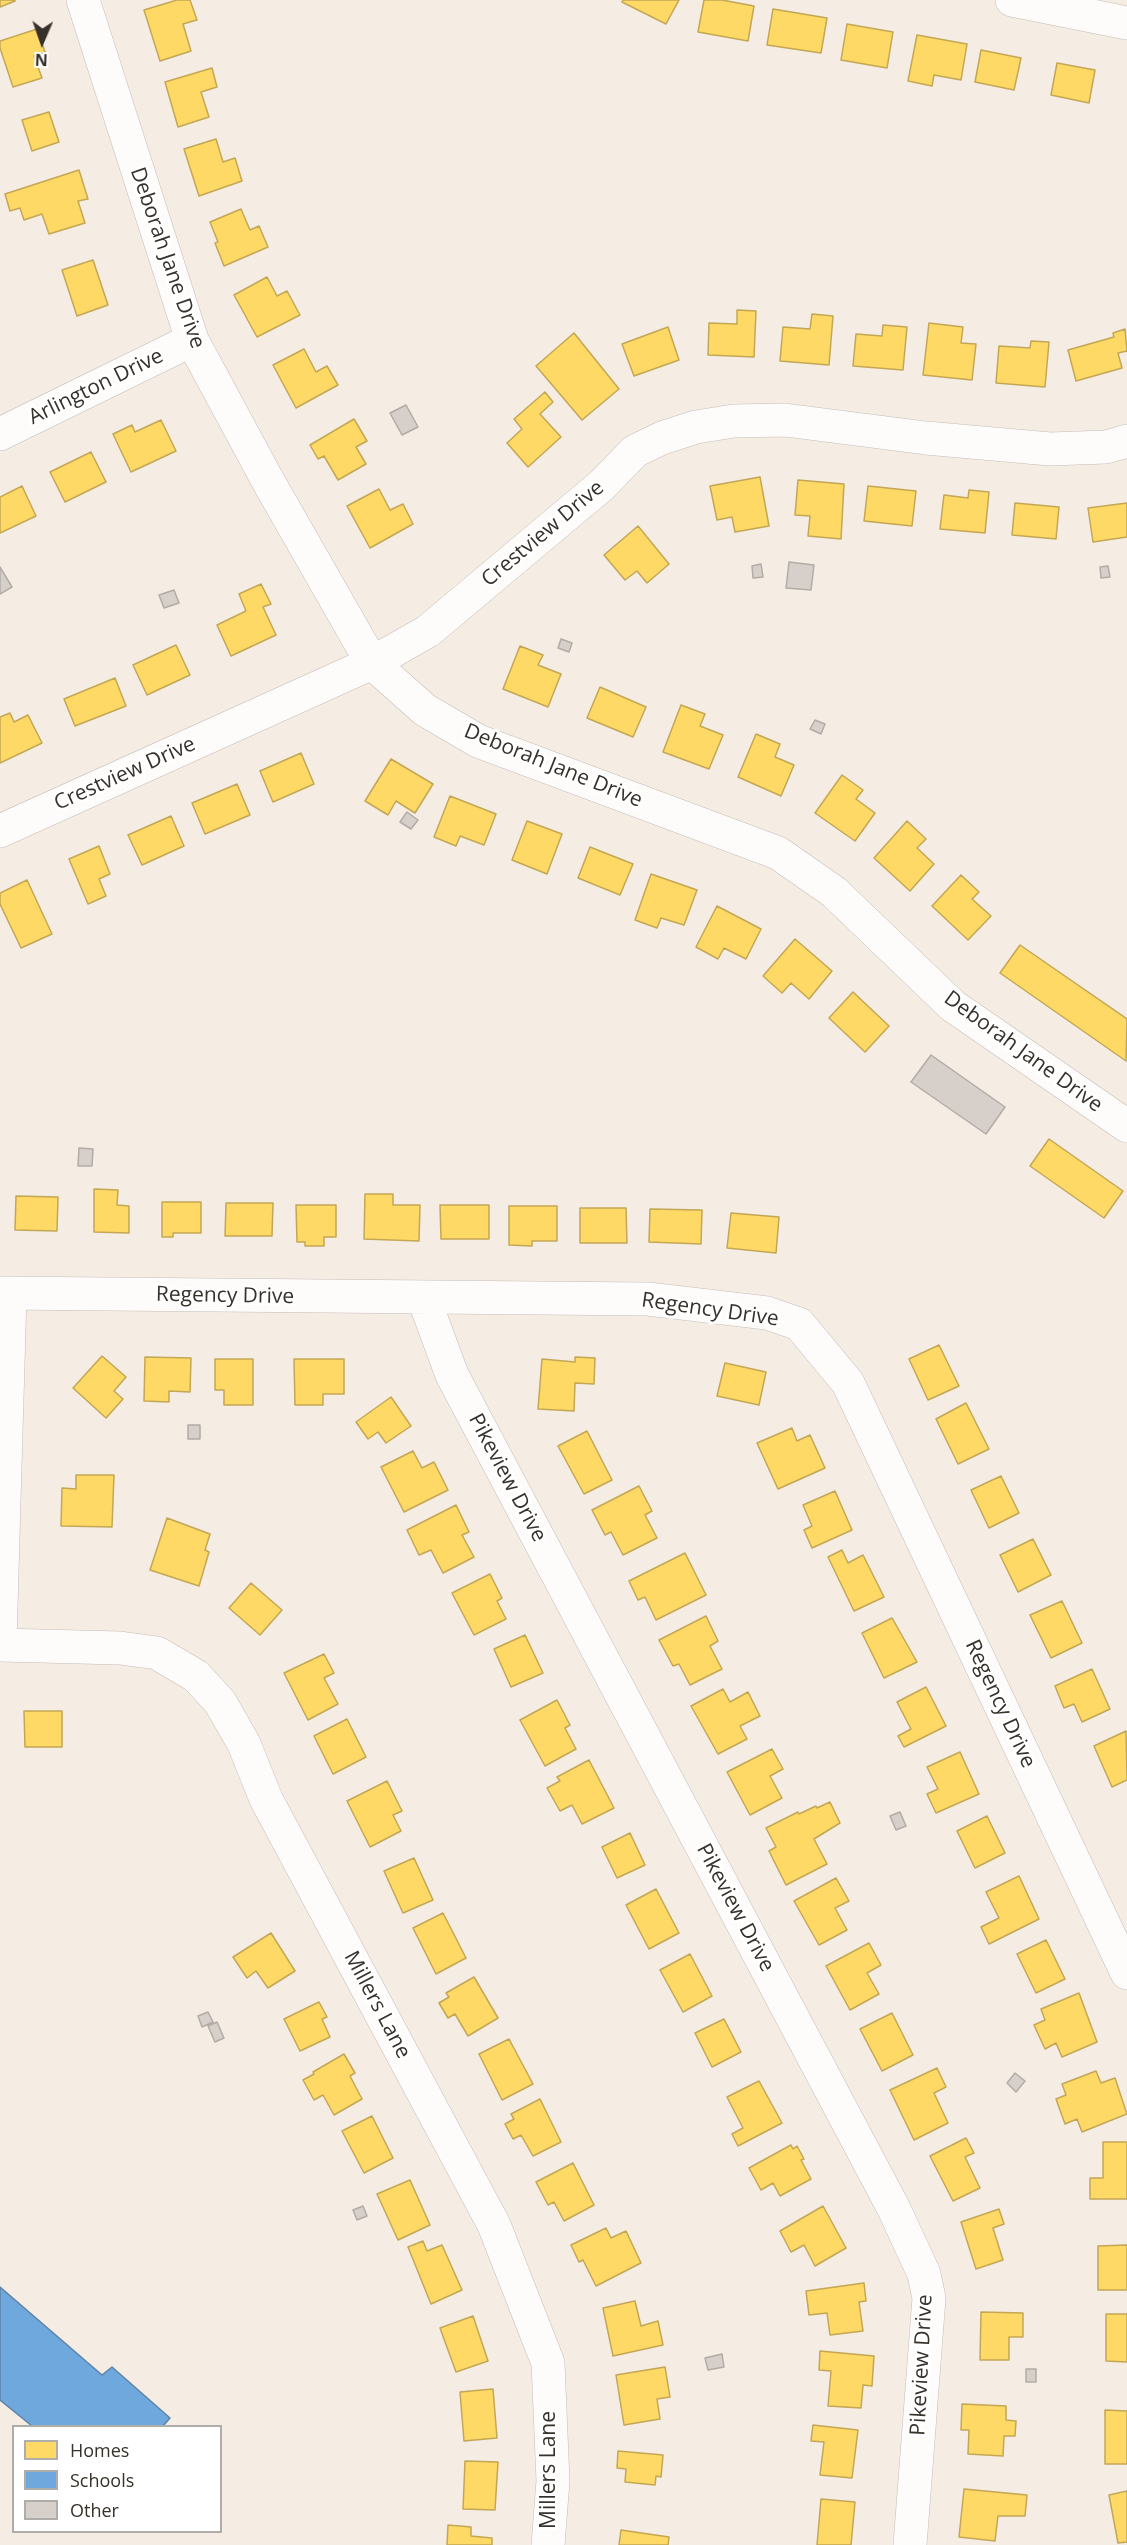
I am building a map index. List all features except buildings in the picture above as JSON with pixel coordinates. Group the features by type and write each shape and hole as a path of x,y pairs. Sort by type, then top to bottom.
{"street":[{"name":"Deborah Jane Drive","path":"83,0 192,340 268,481 372,663 425,710 478,741 778,853 834,892 953,1006 1127,1125"},
{"path":"1012,0 1127,23"},
{"name":"Arlington Drive","path":"0,434 192,340"},
{"name":"Crestview Drive","path":"0,831 372,663 428,631 602,485 635,450 662,438 696,427 734,421 785,420 926,438 1050,449 1106,447 1127,441"},
{"path":"0,1643 5,1293"},
{"name":"Regency Drive","path":"5,1293 424,1299 648,1299 767,1313 799,1324 848,1383 1127,1973"},
{"name":"Pikeview Drive","path":"424,1299 452,1376 888,2198 924,2274 929,2298 927,2339 910,2545"},
{"name":"Millers Lane","path":"0,1643 120,1648 157,1653 196,1676 220,1702 244,1744 266,1799 489,2215 503,2247 548,2363 553,2481 548,2545"}]}
